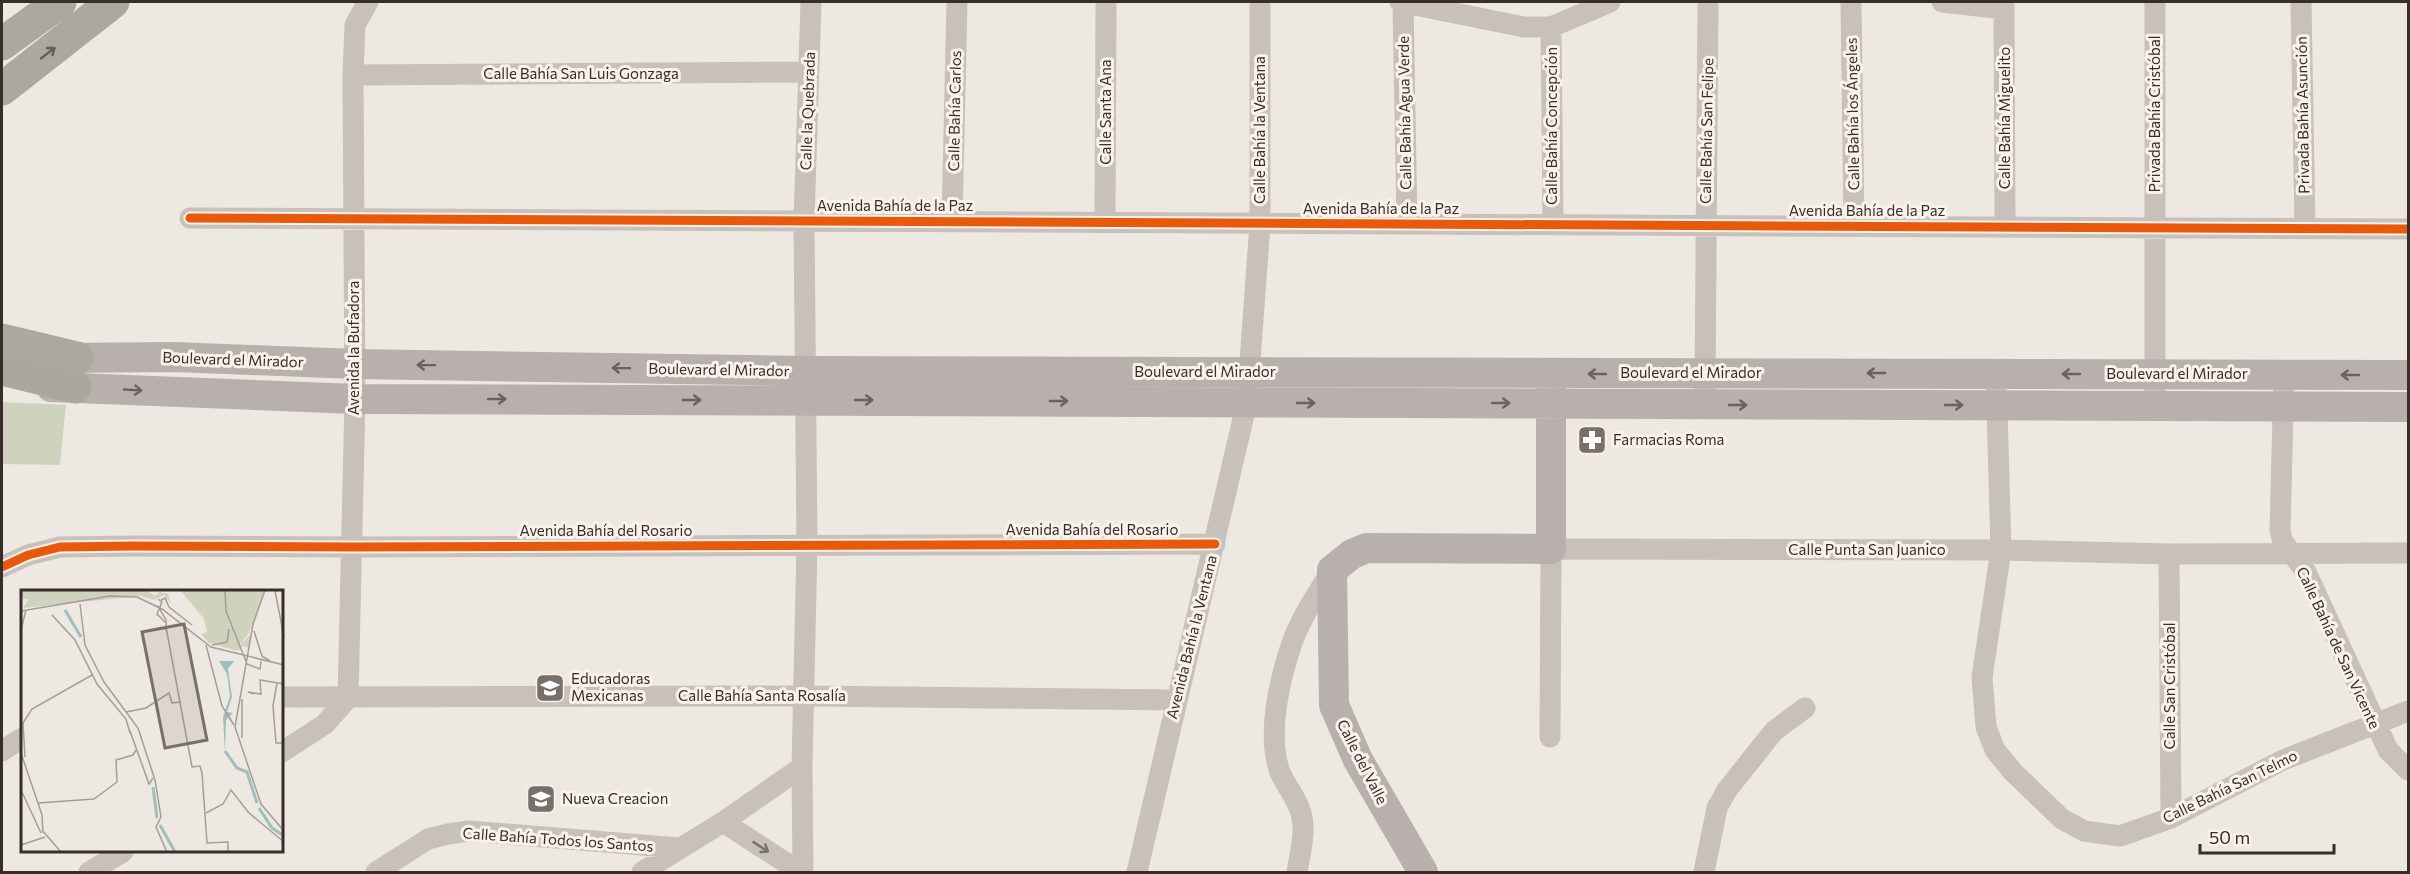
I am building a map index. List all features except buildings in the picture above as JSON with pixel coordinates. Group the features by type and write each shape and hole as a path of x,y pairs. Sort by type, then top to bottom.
{"highway":[{"path":"2,44 60,2"},
{"path":"2,89 113,2"},
{"path":"2,340 76,372"},
{"path":"2,369 76,372"}],"main road":[{"name":"Boulevard el Mirador","path":"2,385 174,357 805,386 1247,402 2409,407"},
{"name":"Boulevard el Mirador","path":"2,361 76,372 355,399 1249,372 2409,375"},
{"path":"1551,374 1551,549"},
{"name":"Calle Punta San Juanico","path":"1332,570 1352,554 1367,548 1551,549"},
{"name":"Calle del Valle","path":"1332,570 1334,705 1358,760 1423,873"}],"street":[{"name":"Avenida la Bufadora","path":"348,698 355,399 353,75 356,25 368,2"},
{"name":"Calle la Quebrada","path":"801,873 807,545 804,221 811,2"},
{"name":"Calle Bahía Carlos","path":"952,221 957,2"},
{"name":"Calle Santa Ana","path":"1105,222 1106,2"},
{"name":"Calle Bahía la Ventana","path":"1247,402 1260,224 1260,2"},
{"path":"1402,2 1524,27 1551,27 1610,2"},
{"name":"Calle Bahía Agua Verde","path":"1402,2 1407,224"},
{"name":"Calle Bahía San Felipe","path":"1704,405 1708,2"},
{"name":"Calle Bahía los Ángeles","path":"1851,2 1854,226"},
{"path":"1942,2 2004,5"},
{"name":"Privada Bahía Cristóbal","path":"2155,2 2155,406"},
{"name":"Privada Bahía Asunción","path":"2301,2 2305,228"},
{"name":"Calle Bahía Miguelito","path":"2004,5 2005,227"},
{"name":"Calle Bahía Concepción","path":"1551,27 1552,225"},
{"name":"Calle Bahía San Luis Gonzaga","path":"353,75 809,72"},
{"name":"Avenida Bahía de la Paz","path":"190,218 2409,229"},
{"name":"Calle Bahía San Telmo","path":"1996,374 2001,550 1982,677 1986,727 1995,750 2013,772 2062,819 2084,831 2120,836 2171,819 2283,760 2409,711"},
{"name":"Calle Bahía de San Vicente","path":"2284,375 2280,531 2283,542 2306,572 2388,750 2409,770"},
{"name":"Avenida Bahía la Ventana","path":"1137,873 1247,402"},
{"name":"Avenida Bahía del Rosario","path":"2,567 28,555 60,547 1215,544"},
{"path":"1550,737 1551,549"},
{"name":"Calle Punta San Juanico","path":"1551,549 2001,550 2169,554 2409,553"},
{"name":"Calle San Cristóbal","path":"2169,554 2171,819"},
{"path":"1297,873 1304,826 1298,804 1279,770 1273,744 1274,716 1292,642 1332,570"},
{"name":"Calle Bahía Santa Rosalía","path":"284,697 805,696 1176,700"},
{"path":"284,751 325,724 348,698"},
{"path":"1704,873 1717,808 1727,790 1774,731 1805,708"},
{"path":"2,751 21,739"},
{"path":"642,873 723,822 802,767"},
{"path":"723,822 801,873"},
{"name":"Calle Bahía Todos los Santos","path":"376,873 428,839 469,831 679,848"},
{"path":"89,873 121,853"}],"green space":[{"path":"2,402 66,405 60,465 2,464"}],"cycle path":[{"path":"190,218 2408,229"},
{"path":"2,567 28,555 60,547 1215,544"}],"place":[{"name":"Farmacias Roma","path":"1592,440"},
{"name":"Educadoras Mexicanas","path":"550,688"},
{"name":"Nueva Creacion","path":"541,799"}]}
